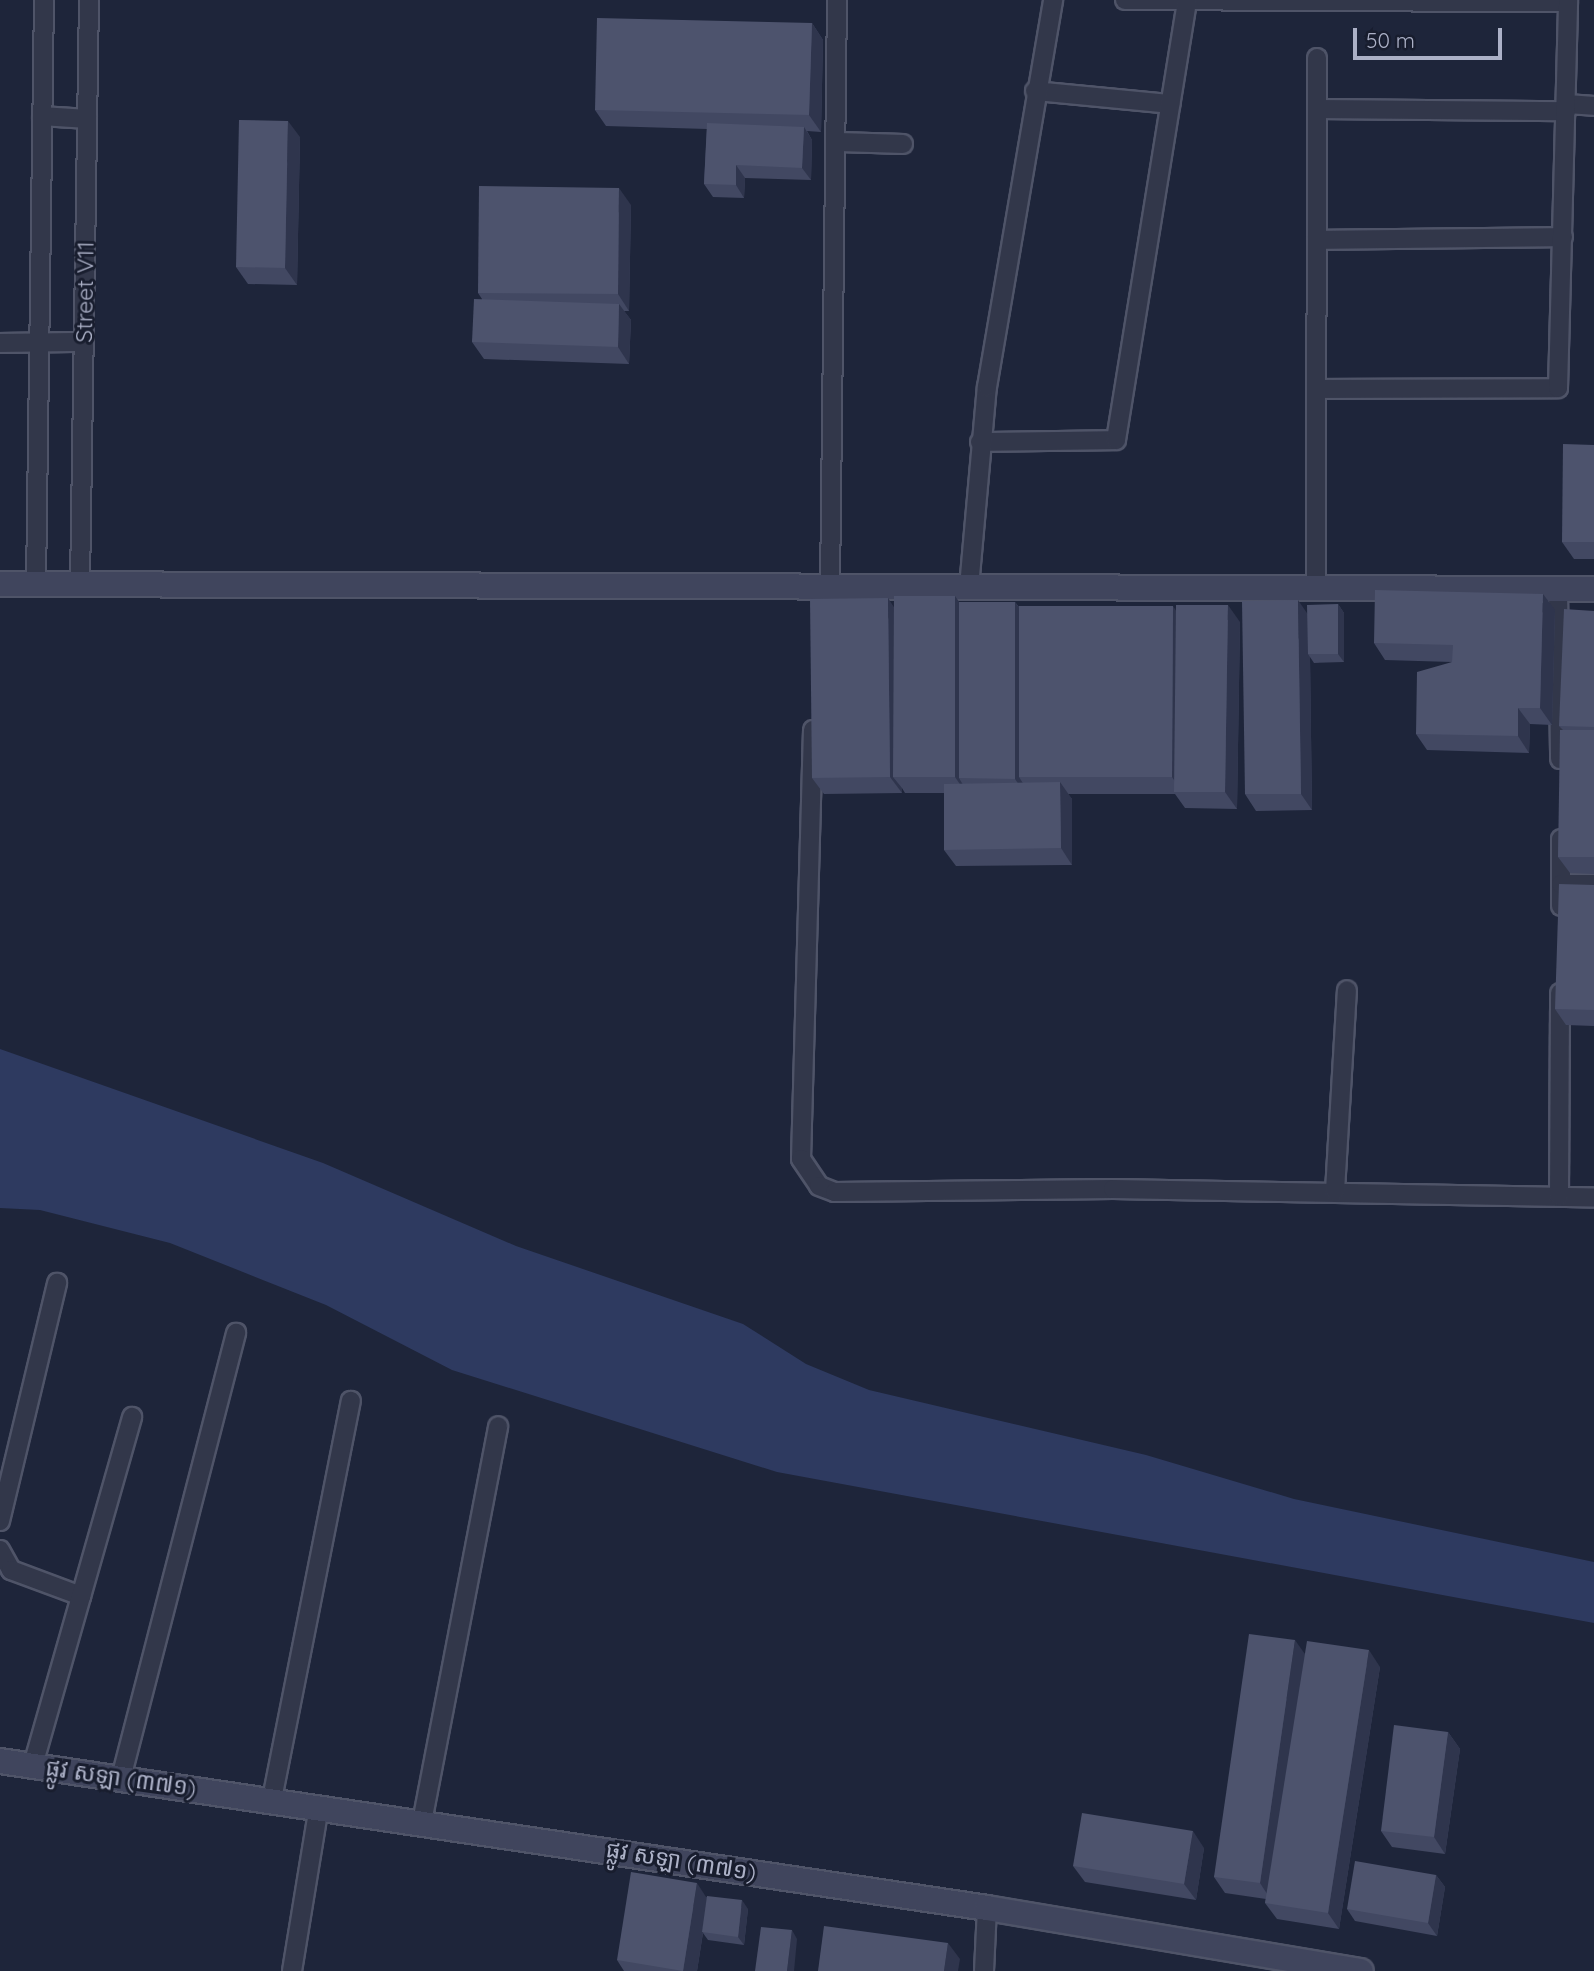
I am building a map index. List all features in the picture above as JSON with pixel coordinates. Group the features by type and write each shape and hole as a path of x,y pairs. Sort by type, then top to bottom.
{"street":[{"name":"Street V11","path":"36,584 44,0"},
{"name":"Street V11","path":"80,584 89,0"},
{"path":"816,614 823,587 840,142 837,0"},
{"path":"969,587 979,442 1052,0"},
{"path":"1125,0 1568,1 1561,383 1554,391 1317,388"},
{"path":"979,442 1116,440 1186,1"},
{"path":"1316,589 1317,58"},
{"path":"1035,91 1170,104"},
{"path":"1317,108 1594,106"},
{"path":"43,116 88,119"},
{"path":"840,142 903,144"},
{"path":"1317,240 1563,237"},
{"path":"0,343 84,342"},
{"path":"0,584 1594,589"},
{"path":"1558,589 1560,777"},
{"path":"813,708 801,1159 819,1186 835,1192 1335,1191 1594,1197"},
{"path":"1560,817 1561,925"},
{"path":"1561,884 1594,884"},
{"path":"1559,1196 1561,966"},
{"path":"1335,1191 1347,990"},
{"path":"0,1521 57,1283"},
{"path":"121,1778 236,1333"},
{"path":"272,1799 351,1401"},
{"path":"33,1765 132,1417"},
{"path":"422,1822 498,1426"},
{"path":"0,1550 11,1570 81,1595"},
{"name":"ផ្លូវ សឡា (៣៧១)","path":"0,1761 272,1799 987,1908 1361,1971"},
{"path":"292,1971 319,1806"},
{"path":"985,1971 987,1908"}],"water":[{"path":"0,1049 323,1163 516,1246 743,1324 806,1364 869,1390 1146,1455 1294,1499 1594,1562 1594,1623 777,1472 452,1370 326,1305 170,1243 40,1210 0,1208"}],"building":[{"path":"597,18 812,23 809,115 595,110"},
{"path":"239,120 288,121 285,268 236,267"},
{"path":"707,123 804,127 802,168 736,165 736,185 704,184"},
{"path":"479,186 619,188 618,294 478,293"},
{"path":"474,299 619,304 618,347 472,342"},
{"path":"1563,444 1594,445 1594,542 1562,542"},
{"path":"1375,590 1543,594 1540,708 1518,708 1518,736 1416,734 1417,672 1452,662 1453,645 1374,643"},
{"path":"894,596 955,596 955,777 893,777"},
{"path":"888,598 890,777 812,778 810,599"},
{"path":"1298,600 1301,794 1245,794 1242,601"},
{"path":"959,602 1015,602 1015,779 959,778"},
{"path":"1338,604 1338,654 1308,654 1307,605"},
{"path":"1176,605 1228,605 1225,792 1174,792"},
{"path":"1019,606 1173,606 1172,777 1019,777"},
{"path":"1564,609 1594,611 1594,727 1559,726"},
{"path":"1560,730 1594,730 1594,857 1558,857"},
{"path":"1060,782 1061,848 944,850 944,784"},
{"path":"1559,884 1594,885 1594,1010 1555,1009"},
{"path":"1249,1634 1295,1640 1260,1883 1214,1877"},
{"path":"1307,1641 1369,1650 1328,1913 1265,1903"},
{"path":"1394,1725 1448,1732 1434,1837 1381,1831"},
{"path":"1082,1813 1193,1831 1184,1884 1073,1866"},
{"path":"1355,1861 1436,1875 1428,1923 1347,1909"},
{"path":"631,1872 697,1883 683,1971 617,1960"},
{"path":"707,1896 742,1900 738,1937 702,1932"},
{"path":"824,1926 948,1943 944,1971 818,1971"},
{"path":"761,1927 792,1930 787,1971 755,1971"}]}
